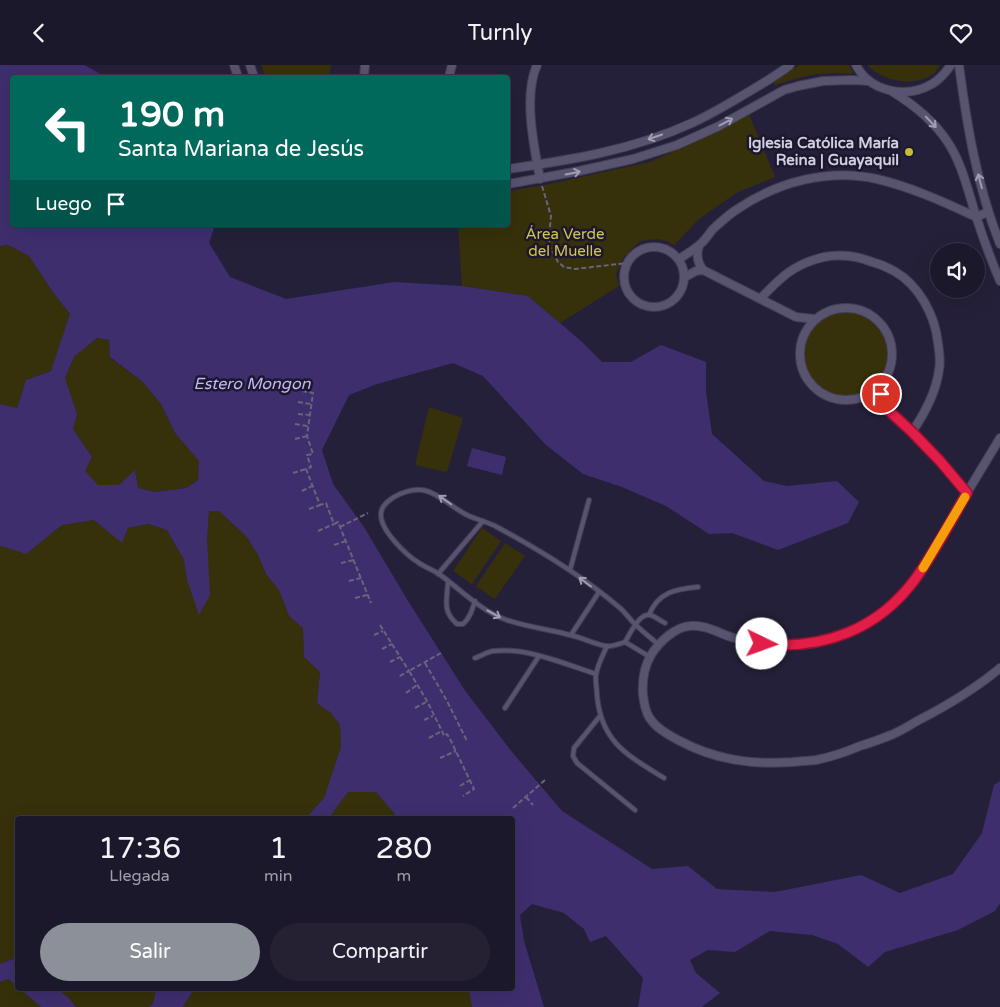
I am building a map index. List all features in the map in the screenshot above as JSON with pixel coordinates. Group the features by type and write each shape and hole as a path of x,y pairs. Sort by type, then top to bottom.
{"street":[{"path":"537,65 533,74 530,102 540,179"},
{"path":"510,169 606,152 653,138 712,113 790,65"},
{"path":"856,65 869,81"},
{"path":"893,92 908,92 933,84 951,65"},
{"path":"959,65 972,152 988,212 1000,244"},
{"path":"510,184 633,159 677,145 719,126 784,90 809,83 838,80 869,81 893,92 919,109 935,125 947,141 957,159 984,242 1000,281"},
{"path":"755,88 764,101"},
{"path":"679,259 699,246 713,229 734,211 754,198 787,184 824,176 856,176 875,179 937,199 976,217 988,212"},
{"path":"652,246 662,247 672,252 679,259 685,277 683,287 671,302 662,306 652,307 634,299 628,291 624,272 627,263 642,249 652,246"},
{"path":"699,246 697,259 703,271"},
{"path":"761,298 787,273 805,263 825,257 844,255 864,259 895,271 906,280 916,289 934,321 940,368 935,389 912,432"},
{"path":"685,277 696,271 703,271 761,298 796,317 815,319"},
{"path":"849,308 864,312 878,321 887,333 892,349 891,365 885,379 873,392 852,400 836,400 820,393 808,382 801,367 799,350 805,331 815,319 833,309 849,308"},
{"path":"796,317 805,331"},
{"path":"880,385 881,394 887,409"},
{"path":"864,397 887,409 912,432 967,493"},
{"path":"1000,438 915,579 889,608 869,622 837,638 779,646 744,641 700,626 678,629 659,645 650,657 643,685 645,705 650,718 660,730 690,747 709,754 741,762 780,763 816,760 893,735 950,704 981,684 1000,668"},
{"path":"993,450 1000,443"}],"lane":[{"path":"650,657 625,642 607,646 571,635 504,619 492,613 438,574 406,554 389,534 381,517 381,510 384,505 395,497 406,492 422,490 431,492 469,516 496,527 570,570 621,609 635,625 659,645"},
{"path":"570,570 589,500"},
{"path":"438,574 483,521"},
{"path":"448,582 447,612 456,624 463,624 466,621 475,601"},
{"path":"650,615 655,603 667,594 682,589 698,587"},
{"path":"571,635 599,592"},
{"path":"625,642 635,625 645,615 650,615 665,623"},
{"path":"607,646 596,674 600,716 612,740 635,760 664,778"},
{"path":"475,658 491,651 510,651 539,656 596,674"},
{"path":"505,708 539,656"},
{"path":"600,716 574,749 573,756 577,763 635,810"}],"path":[{"path":"540,179 551,216 549,245 558,262 564,267 575,269 627,263"},
{"path":"294,473 312,467 307,455 313,454 307,436 313,393 302,391"},
{"path":"298,402 311,404"},
{"path":"298,414 310,415"},
{"path":"295,424 308,426"},
{"path":"295,439 307,436"},
{"path":"306,469 320,505"},
{"path":"302,491 312,487"},
{"path":"309,509 326,503 334,524"},
{"path":"340,527 368,513"},
{"path":"318,531 338,522 371,603"},
{"path":"334,545 346,541"},
{"path":"342,563 354,560"},
{"path":"349,581 361,578"},
{"path":"355,598 367,595"},
{"path":"380,625 427,701 444,736 447,734 456,751 474,789 463,796"},
{"path":"374,635 384,631"},
{"path":"382,649 392,644"},
{"path":"398,677 441,653"},
{"path":"390,662 400,657"},
{"path":"424,663 447,701 467,741"},
{"path":"406,693 417,685"},
{"path":"415,708 427,701"},
{"path":"424,720 434,716"},
{"path":"429,738 442,731"},
{"path":"440,758 456,751"},
{"path":"460,786 470,780"},
{"path":"514,808 545,780"},
{"path":"526,797 533,805"}],"green space":[{"path":"261,65 331,65 329,75 265,75"},
{"path":"799,65 849,65 853,72 851,74 816,74 775,85 774,82"},
{"path":"867,65 940,65 934,73 925,78 908,82 890,79"},
{"name":"Área Verde del Muelle","path":"749,114 775,177 736,193 699,219 674,245 670,242 653,239 640,241 624,257 616,274 619,286 560,323 528,296 462,286 458,227 510,227 510,191 650,162"},
{"path":"8,245 29,256 70,314 51,371 26,380 17,408 0,404 0,246"},
{"path":"846,308 864,312 879,321 888,336 892,354 888,372 879,387 864,396 846,400 828,396 813,387 804,372 800,354 804,336 813,321 828,312"},
{"path":"97,338 109,340 110,358 143,382 161,404 175,433 199,461 198,480 186,488 155,492 138,488 135,471 119,486 98,485 84,471 92,457 73,429 77,414 65,379 74,357"},
{"path":"429,407 463,418 447,472 415,465"},
{"path":"209,511 219,511 246,536 258,555 266,574 279,590 289,616 303,628 304,657 320,672 317,703 331,713 340,725 341,747 324,798 308,816 15,816 15,959 0,964 0,547 26,554 62,525 94,520 122,542 128,528 148,524 167,530 184,560 187,580 207,539"},
{"path":"482,528 501,541 472,584 453,571"},
{"path":"505,543 525,556 495,599 476,586"},
{"path":"348,792 376,792 396,816 330,816"},
{"path":"9,979 15,985 15,991 22,991 41,1007 0,1007 0,982"},
{"path":"60,991 156,991 153,1004 149,1007 76,1007 68,997"},
{"path":"193,991 469,991 472,1007 183,1007"}],"water":[{"name":"Estero Mongon","path":"0,65 84,65 102,75 10,75 10,227 214,227 209,243 230,277 286,299 394,282 462,286 528,296 581,341 602,362 631,362 661,345 706,362 706,392 712,434 764,481 787,486 837,481 859,502 848,523 778,550 732,533 709,534 666,506 622,487 583,474 546,445 483,376 453,363 377,384 349,395 322,450 333,484 364,527 466,692 512,752 562,811 652,869 688,866 717,889 775,892 861,875 900,893 953,874 982,833 994,785 1000,781 1000,903 995,911 958,930 885,952 868,967 838,944 812,935 770,931 735,952 708,950 690,960 696,973 720,993 702,1007 638,1007 643,978 606,936 590,942 584,929 564,913 532,904 520,915 524,941 544,1007 472,1007 469,991 515,991 515,816 396,816 376,792 348,792 330,816 308,816 324,798 341,747 340,725 331,713 317,703 320,672 304,657 303,628 289,616 279,590 266,574 258,555 246,536 219,511 209,511 207,539 210,595 199,615 187,580 184,560 167,530 148,524 128,528 122,543 94,520 62,525 26,554 0,547 0,404 17,408 26,380 51,371 70,314 29,256 8,245 0,246","holes":["97,338 109,340 110,357 143,382 161,404 175,433 199,461 198,480 186,488 155,492 138,488 135,470 119,485 98,485 85,471 92,457 73,429 77,414 65,378 74,357"]},
{"path":"472,448 506,457 502,475 467,466"},
{"path":"15,958 15,985 9,979 0,982 0,964"},
{"path":"22,991 60,991 68,997 76,1007 41,1007"},
{"path":"156,991 193,991 183,1007 149,1007 153,1004"}],"slow traffic":[{"path":"923,568 965,497"}],"place":[{"name":"Iglesia Católica María Reina | Guayaquil","path":"909,152"}],"route":[{"path":"762,644 796,645 837,638 869,622 889,608 915,579 930,557 967,493 940,461 887,409 881,394"}]}
